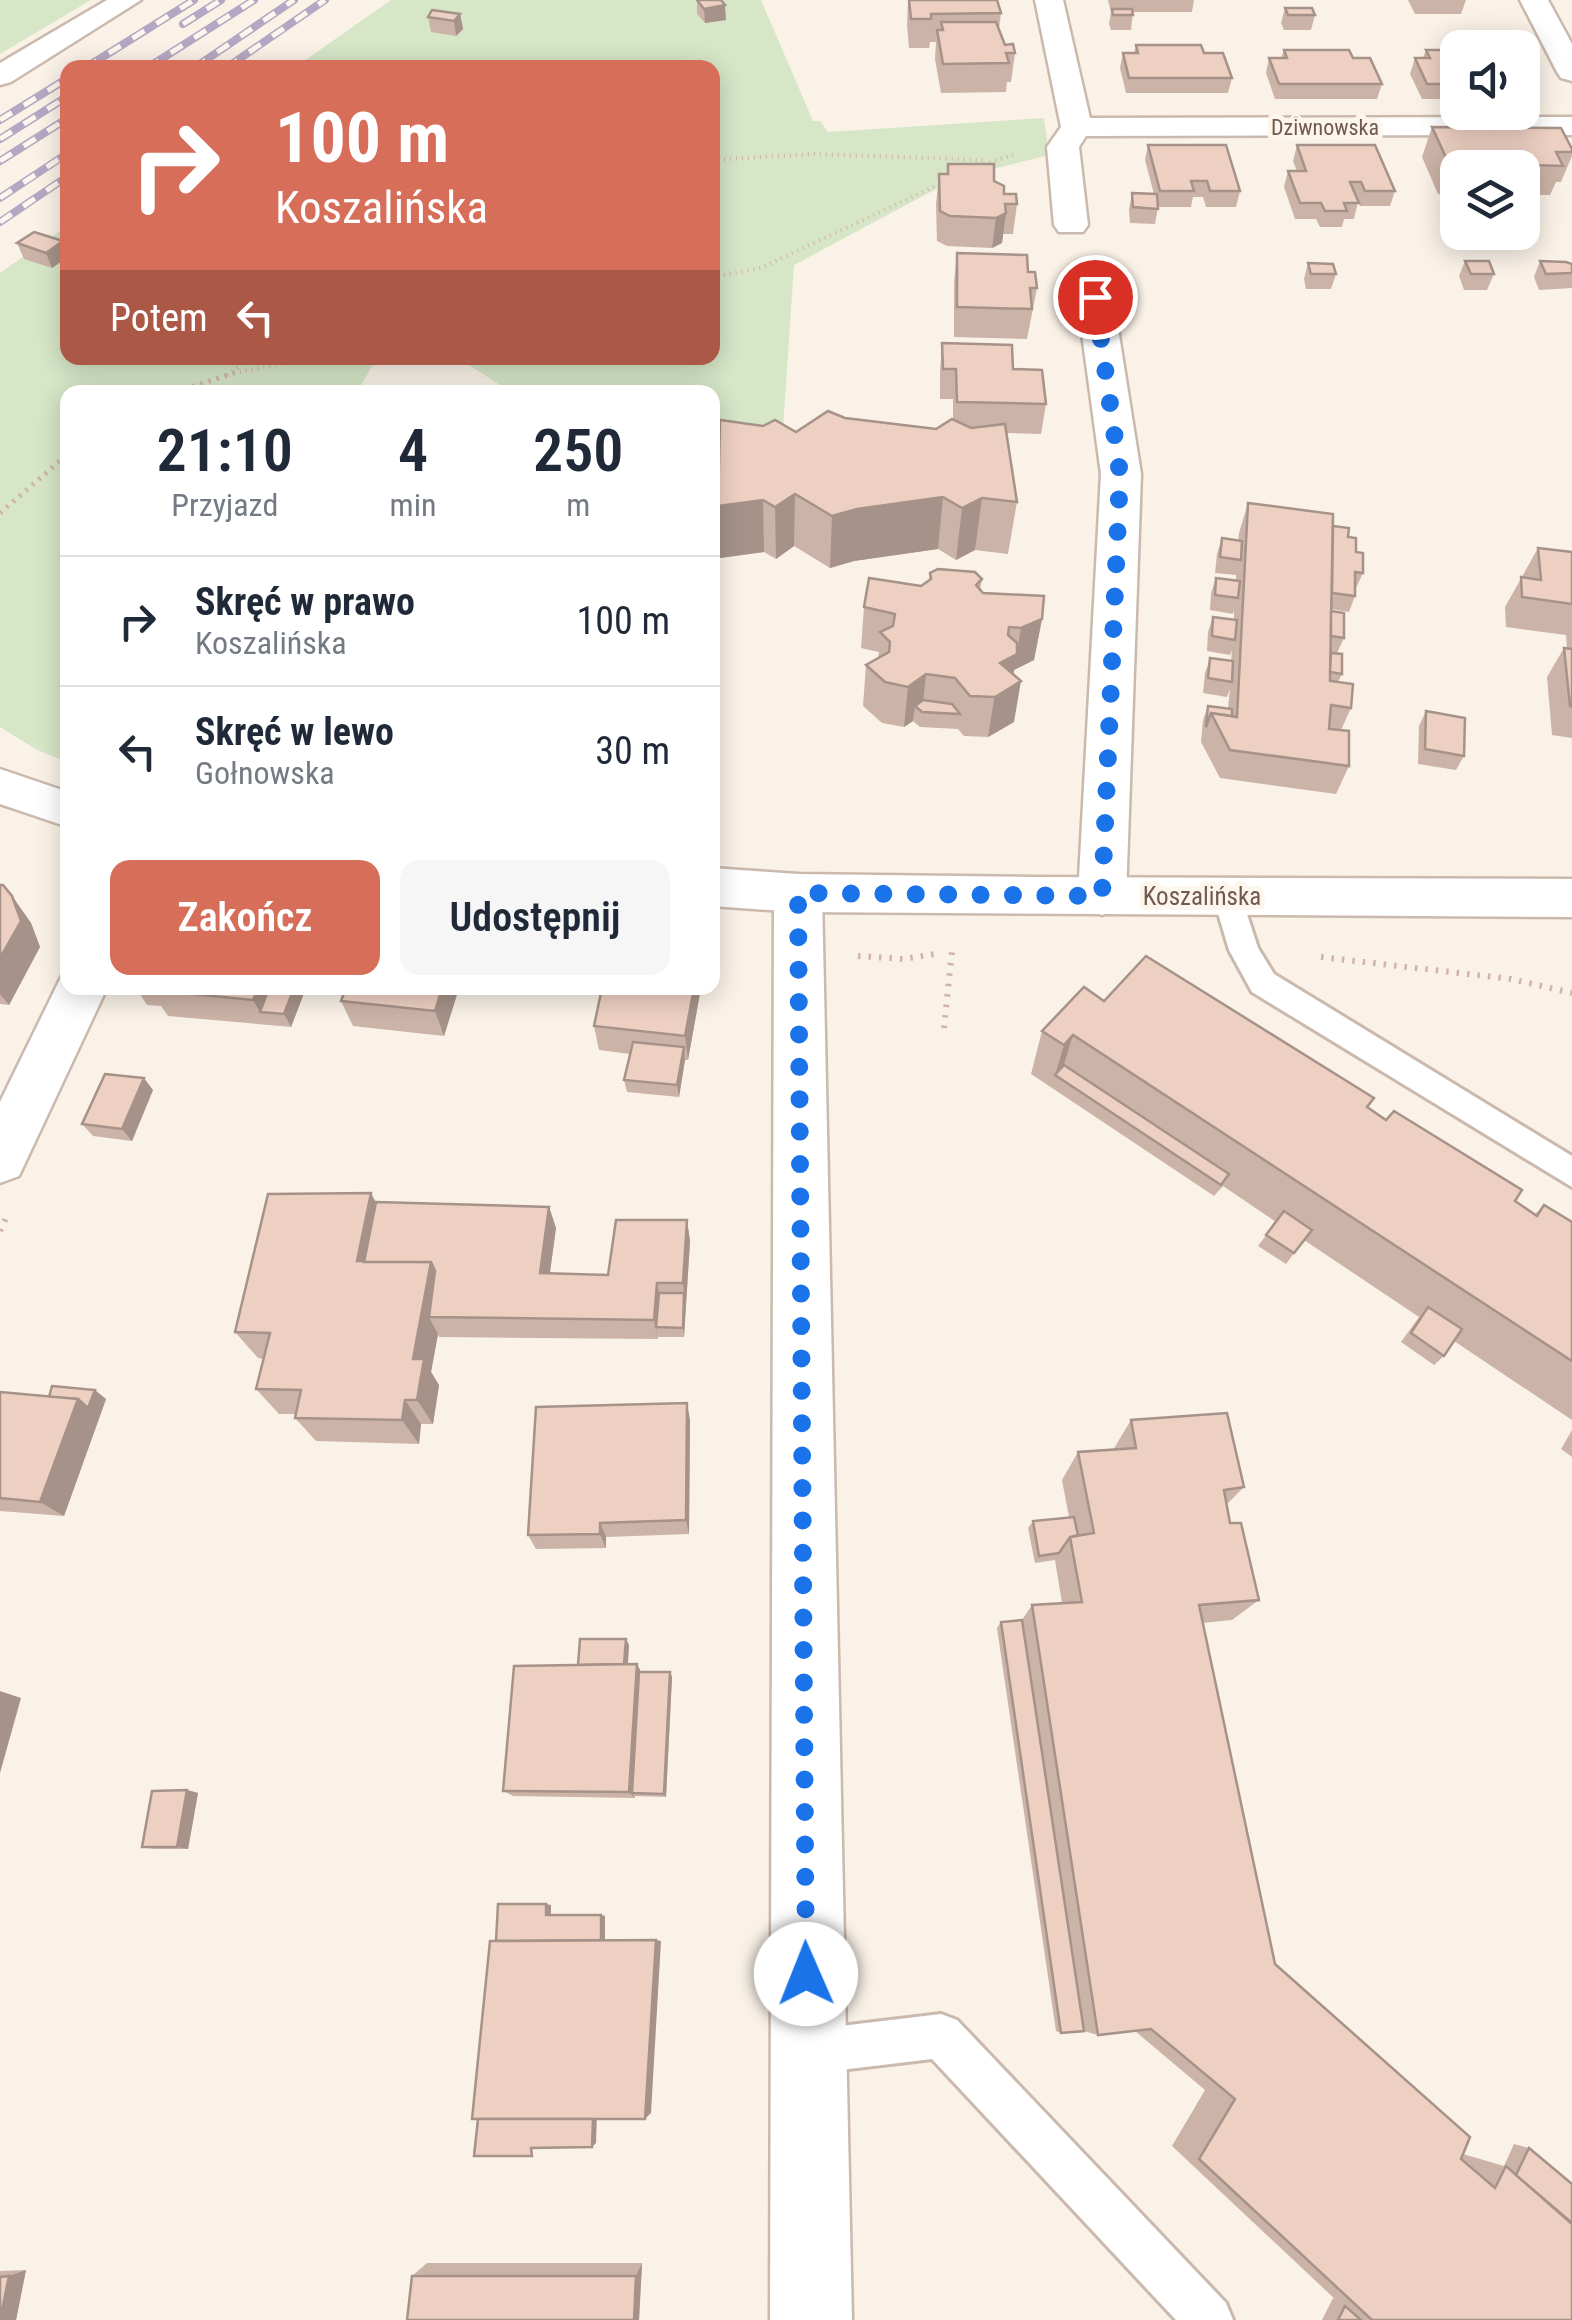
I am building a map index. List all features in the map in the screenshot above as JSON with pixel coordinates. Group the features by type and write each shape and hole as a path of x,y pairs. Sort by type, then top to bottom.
{"street":[{"path":"0,76 128,0"},
{"path":"1048,0 1070,137 1070,226"},
{"path":"1534,0 1572,72"},
{"name":"Dziwnowska","path":"1070,137 1572,126"},
{"path":"1095,297 1120,474 1102,896"},
{"path":"0,786 60,807"},
{"name":"Koszalińska","path":"720,888 798,893 1572,898"},
{"path":"798,893 812,2320"},
{"path":"0,1159 78,995"}],"lane":[{"path":"1227,896 1244,950 1264,983 1572,1173"},
{"path":"807,2052 940,2036 1208,2320"}],"path":[{"path":"973,168 1070,137"},
{"path":"720,159 877,155 990,160"},
{"path":"720,276 761,268 955,177"},
{"path":"233,373 242,365"},
{"path":"197,385 275,365"},
{"path":"0,512 60,461"},
{"path":"847,955 903,959 952,950 944,1028"},
{"path":"1317,956 1512,979 1572,992"}],"green space":[{"path":"0,0 91,0 0,54"},
{"path":"391,0 761,0 813,121 820,121 828,132 1044,118 1049,155 970,175 936,189 794,265 782,444 720,440 720,385 500,385 469,365 720,365 720,60 305,60"},
{"path":"60,231 60,365 373,365 361,385 60,385 60,759 0,727 0,273"}],"building":[{"path":"697,0 721,0 725,5 704,9"},
{"path":"909,0 997,0 1001,13 931,14 931,19 911,19"},
{"path":"1285,8 1312,8 1315,15 1288,15"},
{"path":"1112,9 1132,9 1133,15 1113,15"},
{"path":"432,10 460,14 454,21 428,17"},
{"path":"941,22 996,22 1005,45 1013,44 1015,53 1006,53 1009,63 943,64 937,30 943,30"},
{"path":"1136,45 1201,45 1204,53 1223,53 1232,78 1129,78 1123,53 1138,53"},
{"path":"1284,50 1349,50 1353,58 1370,58 1382,84 1279,84 1269,58 1287,58"},
{"path":"1426,50 1440,50 1440,84 1427,84 1415,58 1430,58"},
{"path":"1432,127 1561,128 1572,152 1556,152 1563,166 1540,165 1540,150 1443,150"},
{"path":"1148,145 1226,145 1240,191 1210,191 1207,181 1191,181 1194,191 1160,191"},
{"path":"1297,145 1375,145 1395,191 1365,191 1361,182 1350,182 1359,203 1344,203 1347,211 1325,211 1321,203 1300,203 1288,171 1306,171"},
{"path":"948,164 994,164 994,181 1004,186 1004,194 1016,194 1017,204 1005,204 1006,213 996,218 950,216 940,211 939,174 948,174"},
{"path":"1132,193 1157,194 1158,209 1133,207"},
{"path":"34,232 60,240 46,253 17,243"},
{"path":"957,253 1027,255 1028,272 1035,272 1037,288 1030,288 1032,309 957,307"},
{"path":"1465,261 1489,261 1494,274 1471,274"},
{"path":"1540,261 1572,264 1572,273 1546,274"},
{"path":"1308,263 1333,264 1336,274 1311,274"},
{"path":"942,343 1012,345 1013,369 1042,370 1046,404 957,402 956,369 943,369"},
{"path":"828,411 845,418 936,429 952,419 971,428 1005,424 1017,502 982,498 962,508 943,497 832,516 795,494 775,507 763,500 720,506 720,420 763,426 775,420 796,432"},
{"path":"1248,503 1333,514 1330,681 1353,684 1351,708 1331,705 1329,729 1349,731 1349,766 1230,750 1211,713 1237,717"},
{"path":"1333,526 1349,528 1348,537 1356,538 1356,552 1363,553 1363,573 1355,572 1355,596 1332,593"},
{"path":"1222,538 1242,541 1241,560 1220,557"},
{"path":"1538,548 1572,552 1572,604 1522,597 1521,577 1541,580"},
{"path":"938,569 975,572 982,579 976,585 983,593 1044,596 1042,619 1021,628 1009,627 1008,635 1017,643 1017,654 1000,663 1021,681 995,697 970,696 955,678 926,674 908,687 885,682 866,665 889,652 890,642 880,632 893,626 895,614 864,607 869,578 921,586"},
{"path":"1216,578 1240,581 1238,598 1215,595"},
{"path":"1331,611 1344,613 1344,638 1331,636"},
{"path":"1213,617 1237,620 1235,640 1212,636"},
{"path":"1564,648 1572,649 1572,707 1570,706"},
{"path":"1331,653 1342,654 1342,674 1330,672"},
{"path":"1210,658 1233,661 1232,682 1208,678"},
{"path":"923,700 952,704 960,714 922,712 915,706"},
{"path":"1208,706 1232,709 1232,716 1211,713 1206,727"},
{"path":"1426,711 1465,718 1464,756 1425,749"},
{"path":"0,885 12,896 21,921 0,958"},
{"path":"1146,956 1374,1098 1367,1107 1386,1120 1394,1111 1522,1190 1515,1201 1537,1216 1544,1205 1572,1222 1572,1361 1073,1035 1064,1045 1042,1031 1084,987 1104,1001"},
{"path":"202,995 255,995 253,1000"},
{"path":"266,995 291,995 284,1014 260,1012"},
{"path":"343,995 440,995 435,1011 341,1001"},
{"path":"601,995 693,995 685,1036 594,1026"},
{"path":"633,1042 684,1047 677,1085 624,1080"},
{"path":"1064,1065 1229,1174 1221,1185 1055,1075"},
{"path":"105,1074 144,1078 122,1129 82,1124"},
{"path":"371,1193 357,1261 431,1262 413,1359 424,1359 417,1400 405,1400 402,1420 295,1418 301,1390 256,1389 270,1333 235,1332 268,1194"},
{"path":"376,1202 549,1207 540,1273 608,1275 616,1220 687,1220 683,1283 657,1283 654,1320 429,1317 435,1271 431,1262 364,1262"},
{"path":"1284,1211 1312,1230 1294,1253 1266,1235"},
{"path":"659,1293 684,1293 683,1328 656,1327"},
{"path":"1428,1307 1462,1329 1444,1356 1411,1333"},
{"path":"52,1386 95,1390 88,1408 78,1399 49,1397"},
{"path":"0,1392 78,1399 40,1502 0,1498"},
{"path":"687,1403 686,1520 600,1523 600,1534 528,1535 536,1407"},
{"path":"1227,1413 1244,1487 1224,1490 1230,1523 1241,1523 1259,1600 1199,1605 1275,1964 1470,2137 1461,2159 1495,2188 1506,2166 1572,2224 1572,2320 1372,2320 1199,2159 1235,2099 1151,2029 1098,2035 1032,1605 1082,1602 1070,1537 1094,1533 1078,1452 1136,1448 1131,1420"},
{"path":"1074,1517 1078,1535 1070,1537 1059,1553 1039,1556 1033,1521"},
{"path":"1022,1620 1084,2031 1061,2033 1001,1622"},
{"path":"580,1639 626,1639 624,1664 578,1665"},
{"path":"637,1664 629,1792 503,1791 514,1666"},
{"path":"639,1672 670,1672 664,1794 632,1793"},
{"path":"187,1790 177,1847 142,1847 152,1791"},
{"path":"498,1904 546,1904 546,1915 601,1915 601,1940 496,1941"},
{"path":"656,1940 645,2119 472,2119 490,1941"},
{"path":"478,2119 593,2119 592,2147 531,2148 532,2156 474,2156"},
{"path":"1529,2148 1572,2184 1572,2223 1516,2175"},
{"path":"9,2276 0,2320 0,2277"},
{"path":"412,2276 636,2276 634,2320 407,2320"},
{"path":"1345,2306 1361,2320 1338,2320"}],"railway":[{"path":"98,60 194,0"},
{"path":"183,24 221,0"},
{"path":"160,60 254,0"},
{"path":"206,60 294,0"},
{"path":"238,60 325,0"},
{"path":"0,120 60,83"},
{"path":"0,139 60,101"},
{"path":"0,161 60,123"},
{"path":"0,198 60,158"},
{"path":"0,222 60,181"}],"route":[{"path":"806,1974 798,893 1102,896 1119,570 1120,474 1095,297"}]}
